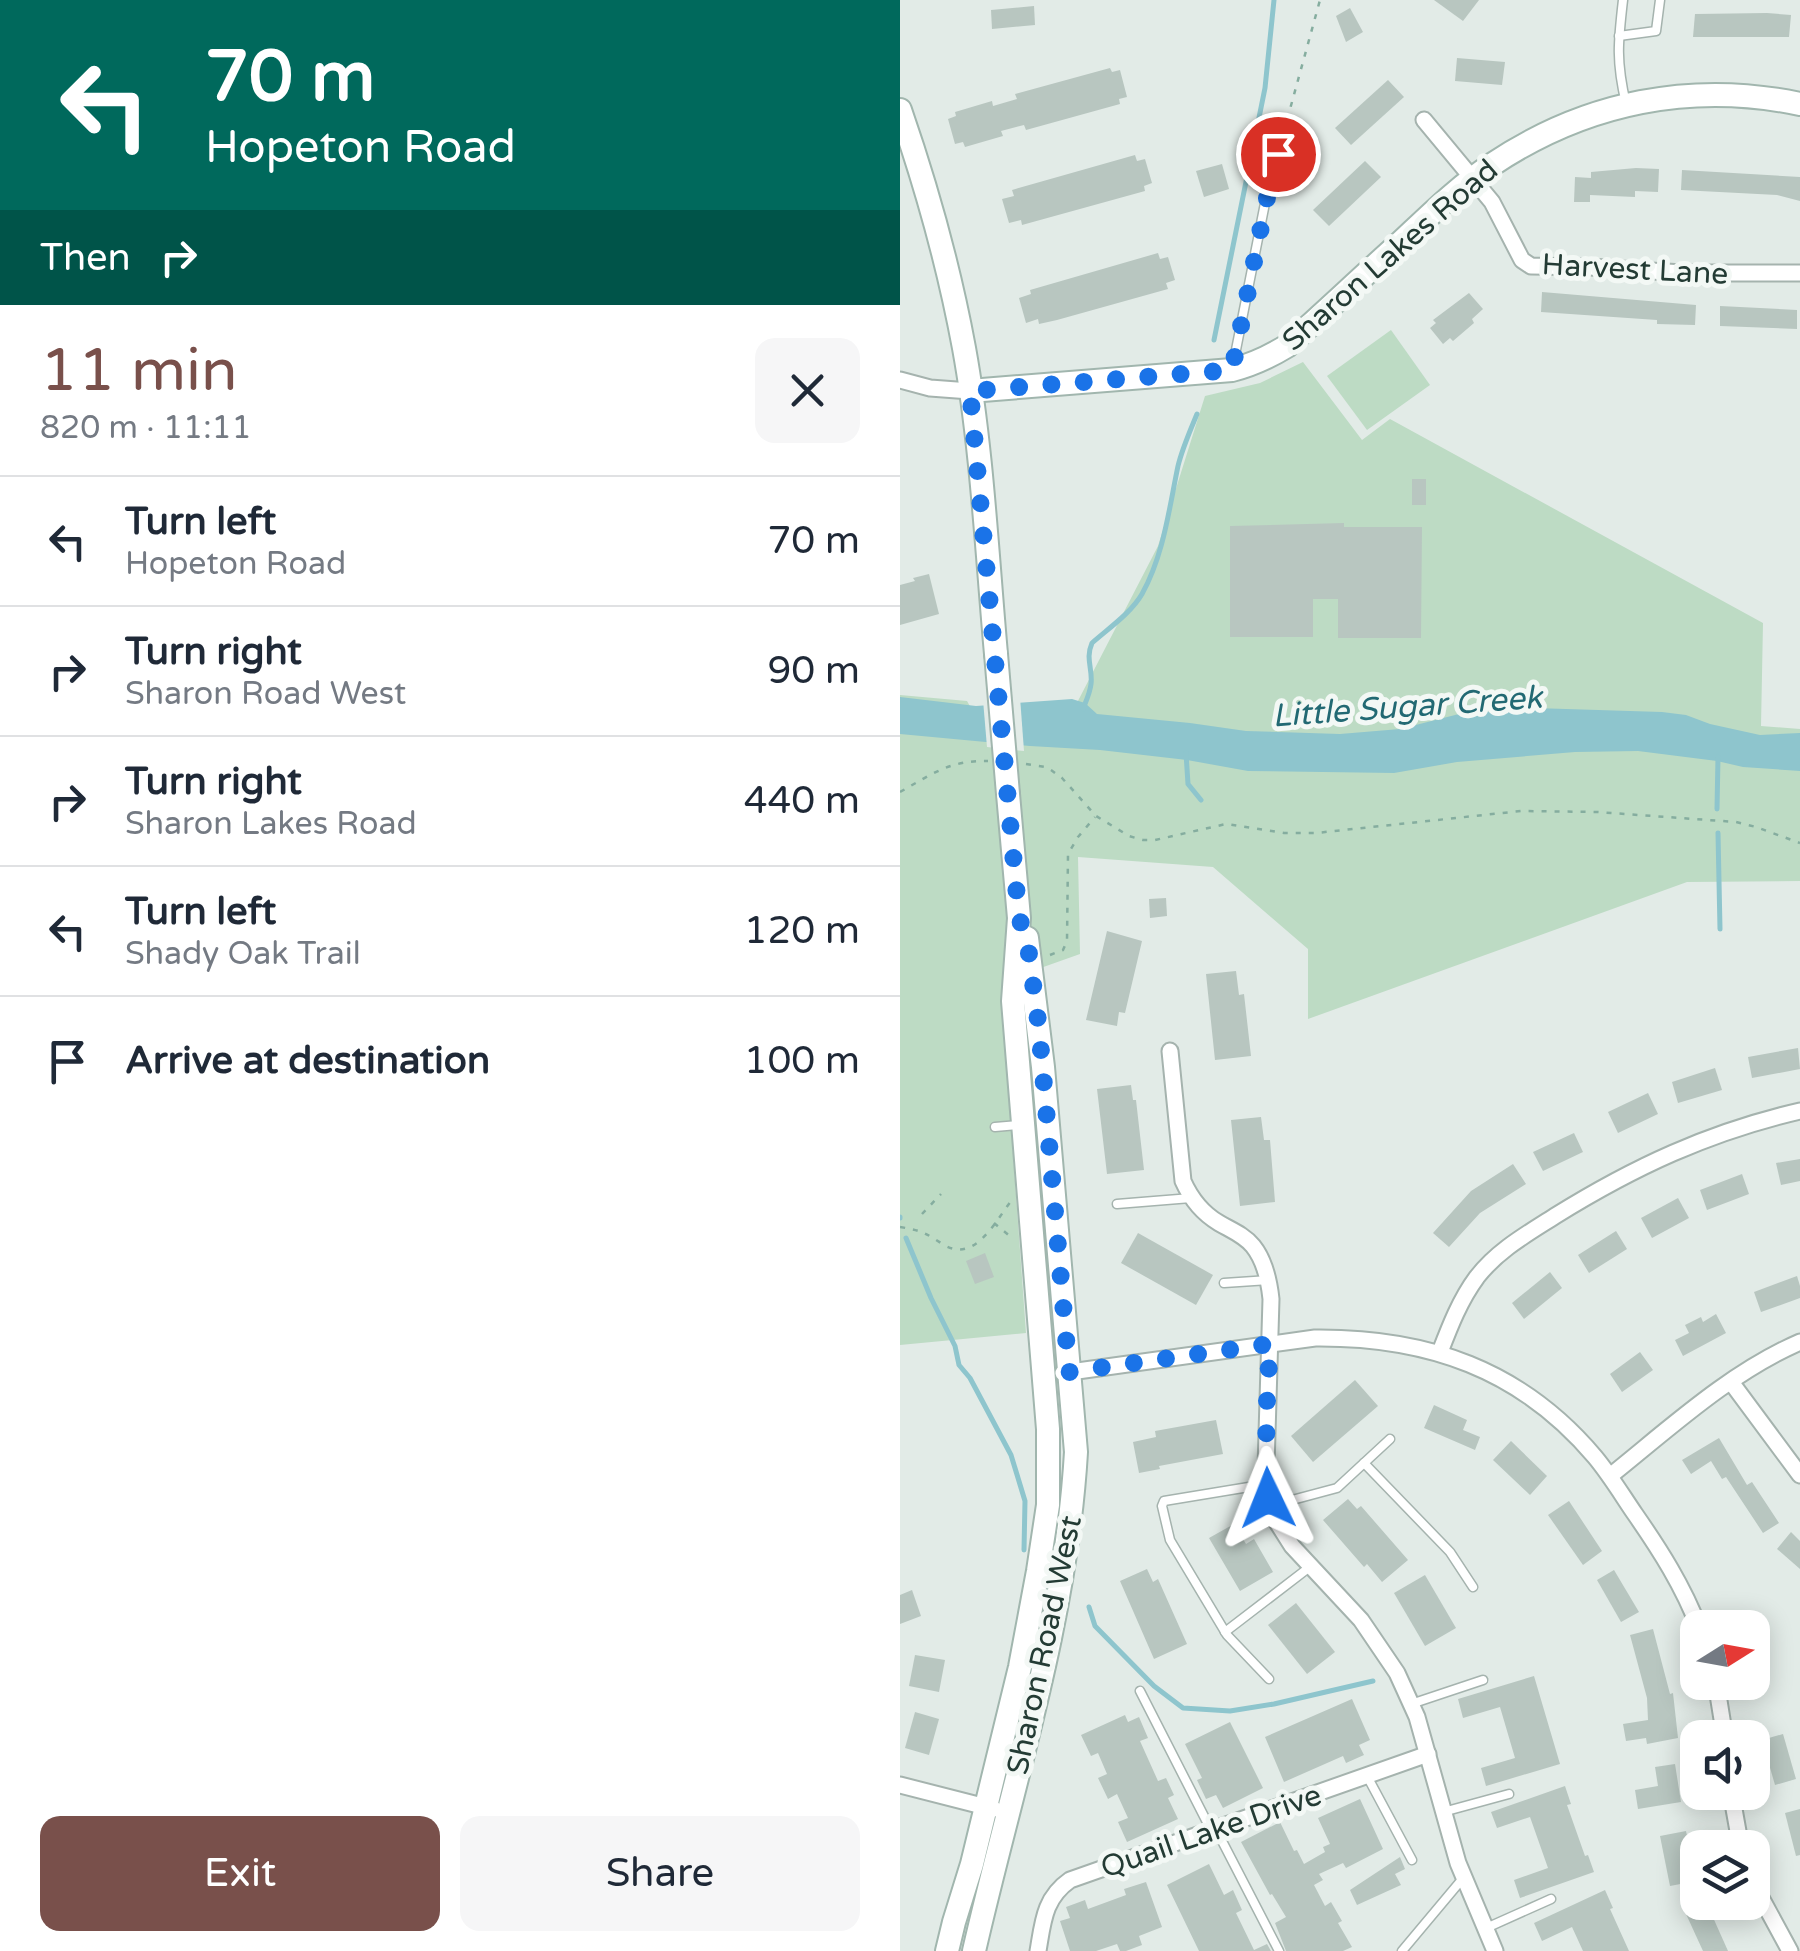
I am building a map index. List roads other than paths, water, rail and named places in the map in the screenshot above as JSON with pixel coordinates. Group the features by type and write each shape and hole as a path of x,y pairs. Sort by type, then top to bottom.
{"main road":[{"name":"Sharon Lakes Road","path":"970,391 1232,370 1269,357 1286,346 1472,179 1540,136 1574,120 1626,104 1676,95 1714,94 1800,104"},
{"name":"Sharon Road West","path":"900,110 944,256 970,391 1019,918 1013,1001 1048,1428 1048,1504 974,1951"},
{"name":"Sharon Road West","path":"947,1951 972,1864 997,1810 1037,1702 1073,1510 1076,1452 1039,1028 1027,939 1019,918"}],"street":[{"name":"Harvest Lane","path":"1424,120 1492,202 1522,260 1531,266 1590,266 1682,274 1800,273"},
{"path":"900,380 930,388 970,391"},
{"path":"1170,1051 1183,1180 1204,1212 1254,1247 1269,1280 1270,1506 1285,1536 1374,1637 1396,1673 1428,1754 1464,1877 1495,1951"},
{"path":"1440,1352 1458,1309 1478,1276 1517,1240 1607,1184 1656,1159 1740,1126 1800,1111"},
{"path":"1044,1374 1315,1338 1393,1342 1440,1352 1510,1384 1570,1429 1610,1476 1666,1560 1691,1610"},
{"path":"1610,1476 1707,1397 1800,1342"},
{"path":"1730,1382 1800,1475"},
{"name":"Quail Lake Drive","path":"1038,1951 1048,1904 1058,1888 1070,1880 1428,1754"},
{"path":"900,1785 997,1810"},
{"path":"1770,1914 1790,1951"}],"lane":[{"path":"1623,0 1619,73 1626,104"},
{"path":"1619,36 1656,30 1660,0"},
{"path":"1232,370 1268,193"},
{"path":"995,1127 1024,1124"},
{"path":"1117,1204 1192,1198"},
{"path":"1224,1283 1269,1280"},
{"path":"1270,1506 1336,1488 1390,1439"},
{"path":"1364,1463 1450,1552 1473,1587"},
{"path":"1267,1484 1164,1501 1162,1506 1170,1540 1225,1632 1270,1679"},
{"path":"1225,1632 1311,1566"},
{"path":"1410,1704 1483,1680"},
{"path":"1140,1691 1279,1951"},
{"path":"1367,1776 1412,1860"},
{"path":"1443,1812 1509,1794"},
{"path":"1402,1951 1464,1877"},
{"path":"1484,1929 1551,1899"}],"water":[{"path":"900,697 976,706 1072,699 1085,703 1097,714 1246,731 1340,734 1400,729 1459,714 1534,708 1662,712 1760,735 1800,733 1800,771 1743,767 1638,751 1457,762 1394,773 1248,771 1100,750 900,734"}],"waterway":[{"path":"1214,340 1265,88 1274,0"},
{"path":"1083,709 1091,684 1092,643 1132,608 1156,563 1180,460 1197,414"},
{"path":"1186,753 1188,784 1201,800"},
{"path":"1717,809 1718,757"},
{"path":"1718,833 1720,929"},
{"path":"906,1238 955,1346 959,1365 970,1378 1011,1455 1025,1501 1024,1550"},
{"path":"1089,1607 1095,1626 1154,1686 1183,1708 1230,1711 1373,1681"}],"water label":[{"name":"Little Sugar Creek","path":"1407,706"}]}
